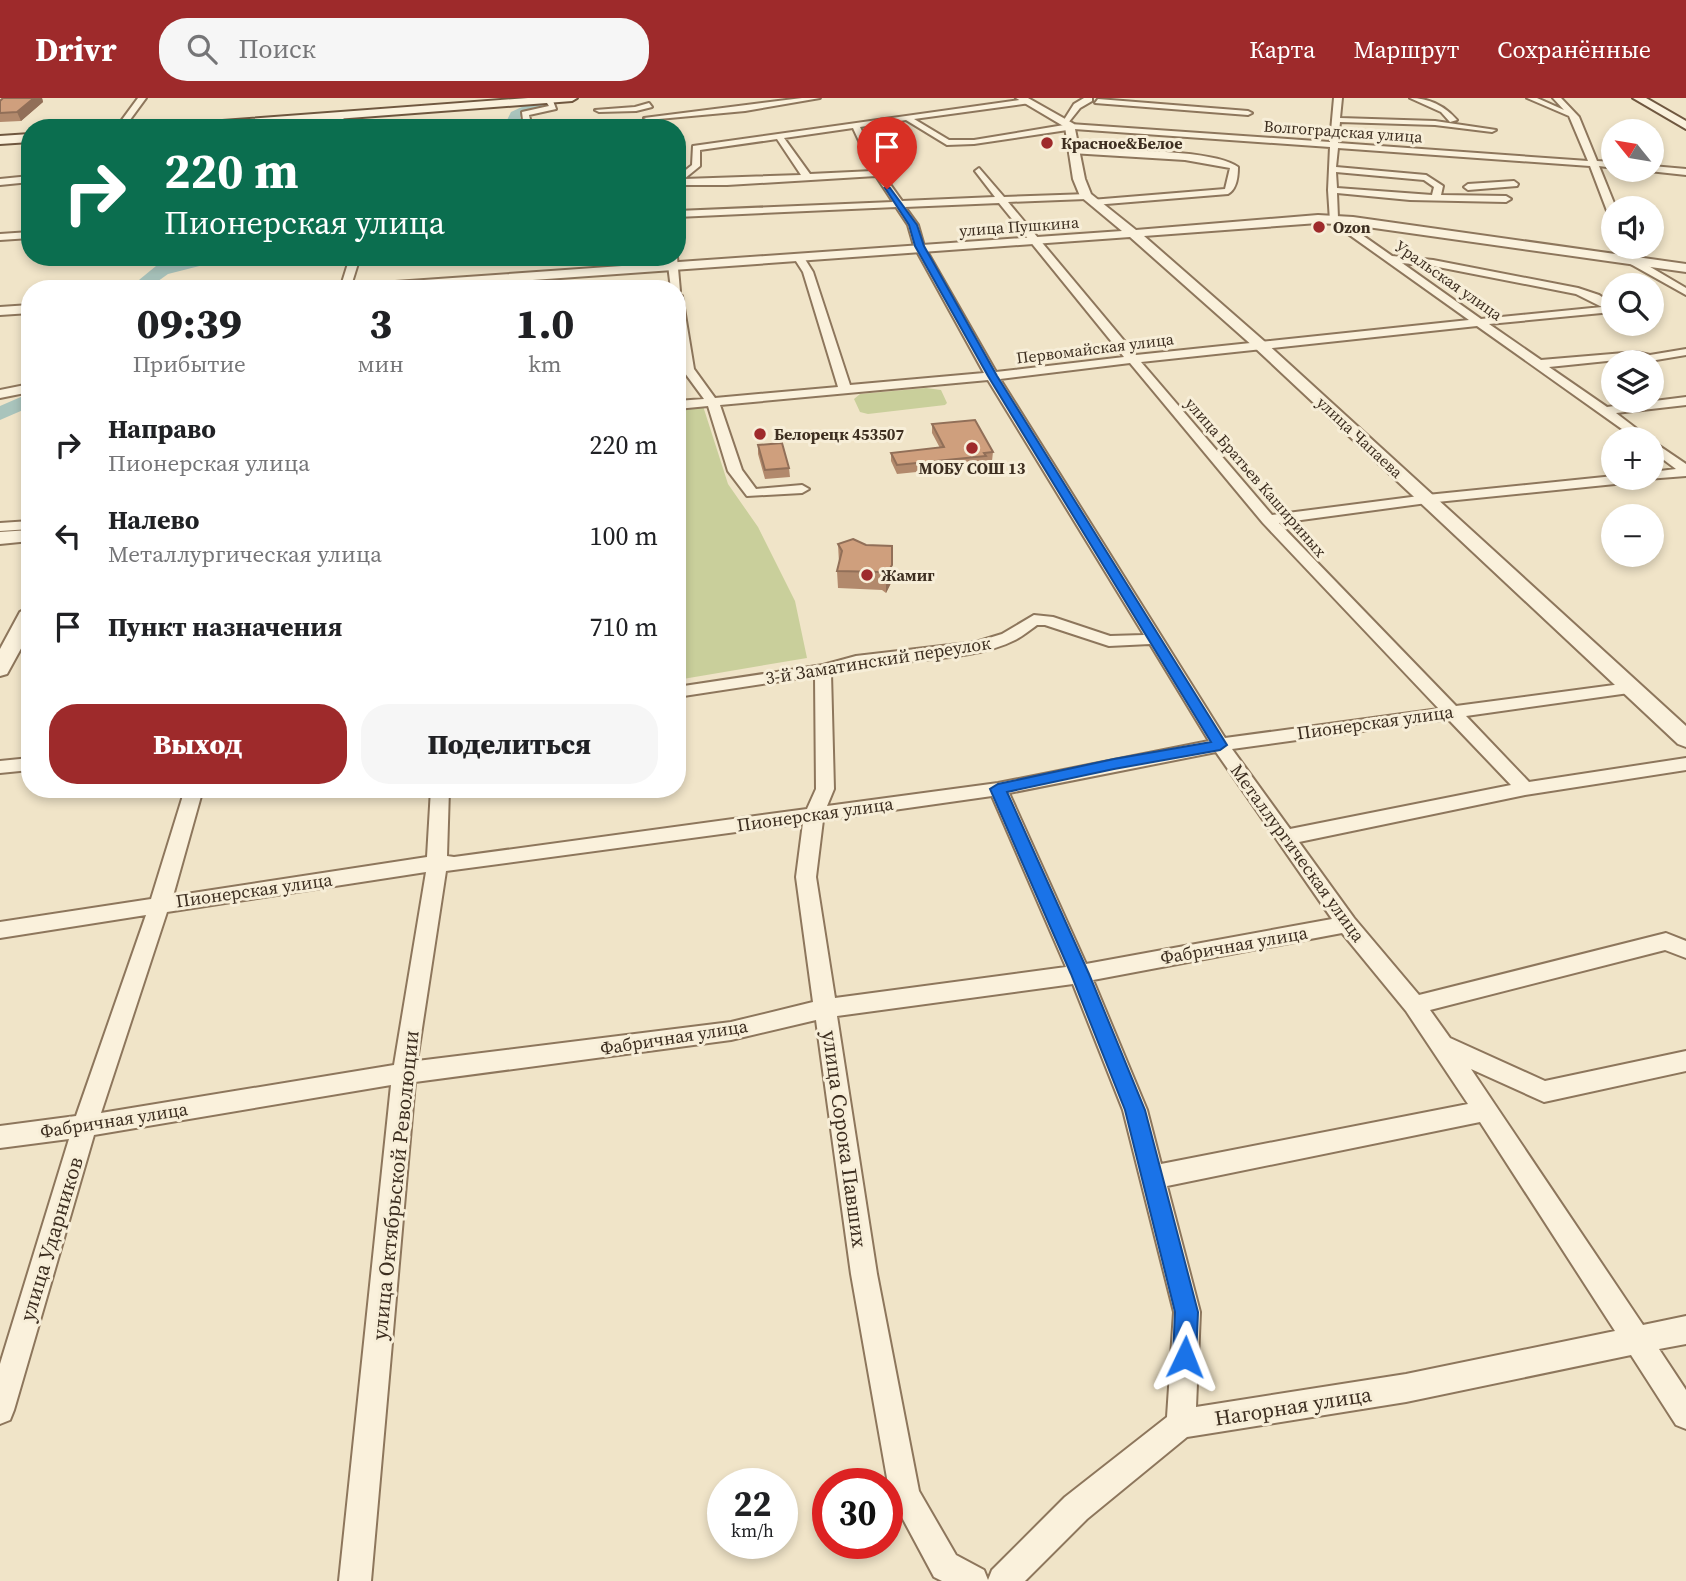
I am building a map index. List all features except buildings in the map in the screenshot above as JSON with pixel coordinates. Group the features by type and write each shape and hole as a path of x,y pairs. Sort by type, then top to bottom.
{"main road":[{"path":"287,119 572,98"},
{"path":"1639,98 1686,127"},
{"path":"0,140 21,139"}],"street":[{"path":"127,119 142,98"},
{"path":"647,101 648,118 745,109 816,98"},
{"path":"1098,101 1122,98"},
{"path":"1333,219 1332,169 1338,98"},
{"path":"1414,98 1444,110 1453,120"},
{"path":"1531,98 1575,117"},
{"path":"1557,98 1575,117 1577,130 1606,196"},
{"path":"1090,199 1079,179 1069,125 1077,106 1088,99 1248,113"},
{"path":"526,119 525,114 552,107 548,100"},
{"path":"686,174 696,166 695,148 910,120 1024,100 1069,125"},
{"path":"599,110 636,109 647,101"},
{"path":"339,119 340,115"},
{"path":"1435,123 1480,118"},
{"path":"910,120 947,143 974,142 1069,125"},
{"path":"1335,120 1435,123 1492,130"},
{"name":"Волгоградская улица","path":"1069,125 1601,164"},
{"name":"Металлургическая улица","path":"856,127 878,173 897,205 913,225 922,250 992,376 1220,745 1347,924 1414,1005 1442,1045 1686,1415"},
{"path":"780,138 807,177"},
{"path":"686,214 1090,199 1228,191 1233,180 1234,167 1229,162 1074,151"},
{"path":"1332,169 1420,177 1436,183 1438,194"},
{"path":"1664,170 1686,172"},
{"name":"улица Братьев Кашириных","path":"979,171 1034,242 1268,520 1525,789"},
{"path":"686,181 878,173"},
{"path":"0,182 21,180"},
{"path":"1438,194 1514,184"},
{"path":"1332,190 1506,199"},
{"name":"улица Чапаева","path":"1090,199 1259,344 1686,739"},
{"name":"улица Пушкина","path":"686,261 799,258 1333,219 1686,268"},
{"name":"Уральская улица","path":"1333,219 1601,408"},
{"path":"0,237 21,236"},
{"path":"799,258 808,272 845,390"},
{"name":"Первомайская улица","path":"686,404 992,376 1259,344 1612,309 1595,297 1578,291 1433,263 1389,259"},
{"path":"1631,260 1686,292"},
{"name":"улица Пушкина","path":"455,280 615,266"},
{"path":"0,312 21,310"},
{"path":"1540,364 1636,355 1650,358 1686,352"},
{"path":"686,358 688,369 713,403 735,471 743,485 751,494 802,489"},
{"path":"0,394 21,390"},
{"path":"1664,404 1686,401"},
{"name":"Уральская улица","path":"1608,413 1627,427"},
{"path":"1664,454 1686,471"},
{"path":"1664,474 1686,471"},
{"path":"1268,520 1427,499 1601,481"},
{"path":"0,527 21,526"},
{"path":"0,538 21,536"},
{"name":"3-й Заматинский переулок","path":"686,691 823,670 856,661 978,647 1008,637 1034,620 1047,620 1109,640 1154,639"},
{"path":"0,669 21,641"},
{"name":"улица Сорока Павших","path":"823,670 825,789 814,814 806,877 864,1274 905,1495 945,1566 973,1581"},
{"name":"Пионерская улица","path":"0,929 437,863 454,864 998,789 1220,745 1629,688"},
{"path":"1287,837 1525,789 1686,764"},
{"path":"0,767 21,765"},
{"path":"998,789 1080,974 1135,1110 1186,1312 1181,1424"},
{"name":"улица Ударников","path":"0,1410 85,1126 160,904 191,798"},
{"name":"улица Октябрьской Революции","path":"355,1581 404,1073 437,863 440,798"},
{"name":"Фабричная улица","path":"0,1137 85,1126 404,1073 731,1031 827,1008 1080,974 1347,924"},
{"path":"1414,1005 1666,941 1686,950"},
{"path":"1442,1045 1544,1092 1686,1060"},
{"path":"1152,1177 1484,1111"},
{"name":"Нагорная улица","path":"1003,1581 1076,1508 1181,1424 1406,1388 1686,1330"}],"green space":[{"path":"926,388 941,390 947,403 868,414 860,412 854,399 860,394"},
{"path":"703,406 728,484 758,527 795,601 807,658 686,678 686,407"}],"waterway":[{"path":"513,119 515,115 551,98"},
{"path":"148,280 162,270 179,266"},
{"path":"0,414 21,404"}],"place":[{"name":"Красное&Белое","path":"1047,143"},
{"name":"Ozon","path":"1319,227"},
{"name":"Белорецк 453507","path":"760,434"},
{"name":"МОБУ СОШ 13","path":"972,448"},
{"name":"Жамиг","path":"867,575"}],"route":[{"path":"887,189 913,225 919,246 992,376 1220,745 998,789 1080,974 1135,1110 1186,1312 1185,1357"}]}
